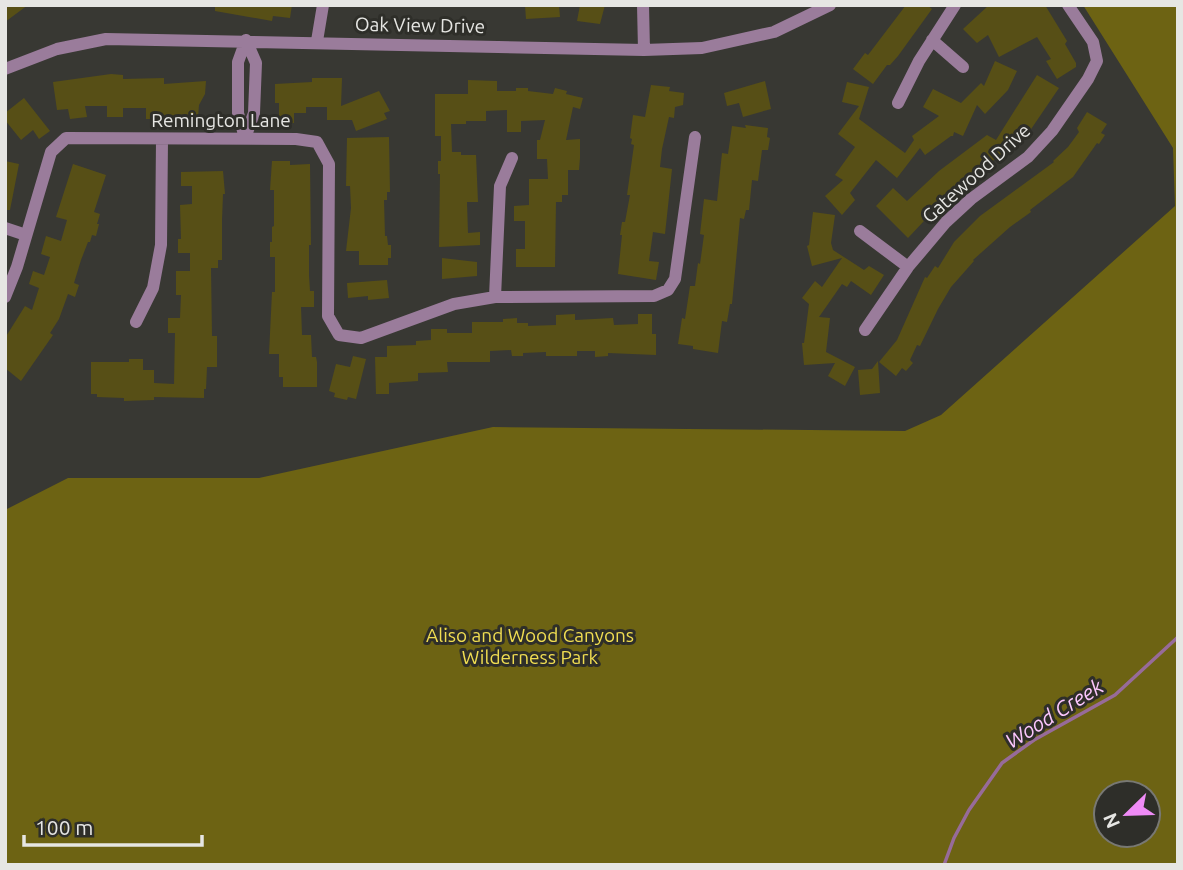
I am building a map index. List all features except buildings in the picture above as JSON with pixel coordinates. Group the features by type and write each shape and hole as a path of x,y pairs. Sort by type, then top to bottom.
{"street":[{"path":"317,41 323,5"},
{"path":"643,5 645,50"},
{"name":"Oak View Drive","path":"5,69 57,49 106,38 645,50 702,48 774,32 830,5"},
{"path":"898,103 919,61 955,5"},
{"name":"Gatewood Drive","path":"865,330 908,267 946,222 971,199 1028,157 1052,131 1088,79 1097,61 1093,41 1068,5"},
{"path":"245,138 254,113 256,63 246,40"},
{"path":"245,138 238,113 238,62 246,40"},
{"path":"932,40 963,67"},
{"path":"238,97 255,97"},
{"name":"Remington Lane","path":"5,297 51,152 66,138 245,138 317,142 329,164 328,316 339,335 361,338 454,304 495,298 653,296 668,290 675,279 695,137"},
{"path":"136,322 153,288 160,245 162,140"},
{"path":"495,298 500,186 512,158"},
{"path":"5,228 26,235"},
{"path":"860,231 908,267"}],"green space":[{"name":"Aliso and Wood Canyons Wilderness Park","path":"1083,5 1178,5 1178,865 5,865 5,510 68,478 259,478 493,427 905,431 941,415 1175,206 1173,148"}],"waterway":[{"name":"Wood Creek","path":"944,865 969,810 1002,763 1034,740 1115,695 1178,637"}]}
